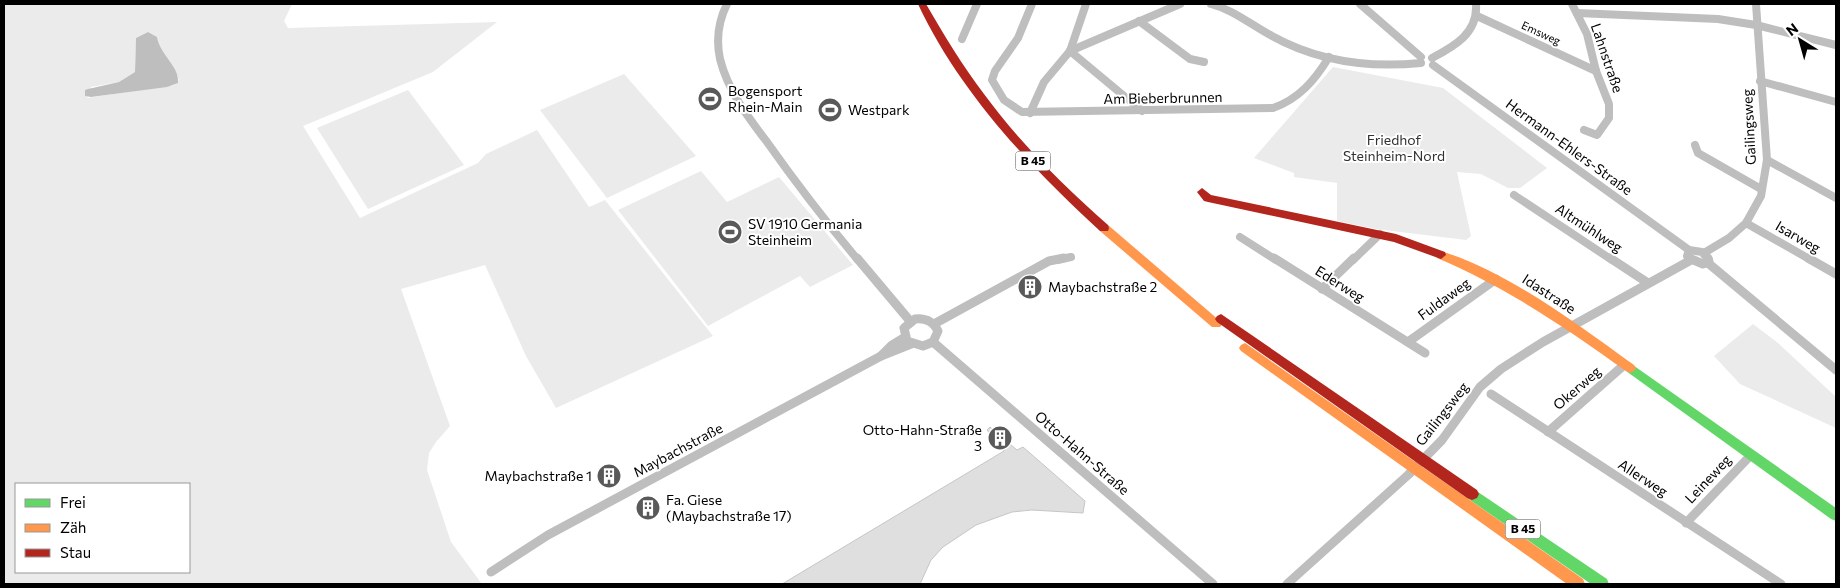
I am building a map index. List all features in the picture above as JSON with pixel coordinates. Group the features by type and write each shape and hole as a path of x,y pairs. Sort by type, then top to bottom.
{"main road":[{"name":"B 45","path":"922,4 964,76 991,113 1022,150 1088,214 1278,373 1578,584"},
{"name":"Idastraße","path":"1202,192 1208,198 1380,234 1445,255 1496,279 1571,326 1836,515"},
{"name":"B 45","path":"1218,321 1399,441 1602,584"}],"street":[{"path":"727,4 719,23 719,54 723,70 736,96 802,193 910,322"},
{"path":"962,39 977,4"},
{"name":"Am Bieberbrunnen","path":"1032,4 1018,38 995,71 992,80 993,85 1009,105 1022,112 1142,112 1277,107 1291,100 1306,88 1316,78 1329,57"},
{"path":"1030,113 1044,82 1070,51 1086,4"},
{"path":"1070,51 1180,4"},
{"path":"1212,4 1229,9 1284,42 1329,57 1374,65 1421,60 1433,62 1464,38 1477,16 1476,4"},
{"path":"1360,4 1421,60"},
{"name":"Lahnstraße","path":"1572,4 1587,34 1596,71 1609,104 1610,113 1605,126 1597,135 1584,130"},
{"name":"Gailingsweg","path":"1704,253 1728,238 1746,223 1758,204 1762,189 1766,160 1756,4"},
{"path":"1577,13 1674,16 1756,25 1836,44"},
{"name":"Emsweg","path":"1477,16 1596,71"},
{"path":"1139,21 1190,59 1204,62"},
{"path":"1070,51 1142,112"},
{"name":"Hermann-Ehlers-Straße","path":"1433,62 1689,250"},
{"path":"1760,81 1836,102"},
{"path":"1696,145 1698,153 1762,189"},
{"path":"1766,160 1836,198"},
{"name":"Altmühlweg","path":"1514,195 1648,283"},
{"name":"Isarweg","path":"1746,223 1836,274"},
{"path":"1322,289 1380,234"},
{"name":"Ederweg","path":"1240,238 1425,353"},
{"path":"1708,263 1709,258 1704,253 1689,250 1687,253 1691,260 1702,264 1708,263 1836,370"},
{"path":"934,324 1049,261 1071,257"},
{"name":"Gailingsweg","path":"1286,584 1421,463 1442,440 1480,387 1524,354 1691,260"},
{"name":"Fuldaweg","path":"1408,342 1496,279"},
{"path":"920,318 934,324 938,331 933,342 923,346 908,340 904,328 910,322 920,318"},
{"name":"Maybachstraße","path":"491,572 540,540 880,356 898,352 908,340"},
{"name":"Otto-Hahn-Straße","path":"933,342 1030,428 1213,584"},
{"name":"Okerweg","path":"1548,432 1624,365"},
{"name":"Allerweg","path":"1491,394 1781,584"},
{"name":"Leineweg","path":"1686,523 1751,454"}],"green space":[{"path":"4,4 292,4 284,21 288,28 497,22 433,72 303,126 360,218 478,163 486,154 537,130 589,207 605,200 713,336 556,408 526,356 485,265 401,289 450,426 429,453 427,470 451,542 482,584 4,584","holes":["148,32 157,37 161,49 179,80 174,85 87,98 91,87 119,82 135,72 136,38"]},
{"name":"Friedhof Steinheim-Nord","path":"1333,67 1443,88 1547,168 1520,188 1508,188 1481,174 1457,172 1471,236 1466,240 1376,229 1337,221 1337,183 1294,177 1294,173 1254,158"},
{"path":"624,74 696,156 607,198 540,110"},
{"path":"408,90 464,165 368,209 317,128"},
{"name":"SV 1910 Germania Steinheim","path":"701,171 727,202 779,177 853,265 810,287 800,276 708,326 618,210"},
{"path":"1753,324 1778,343 1836,397 1836,428 1740,384 1714,356"}],"shaded area":[{"path":"148,32 157,37 162,50 176,72 178,83 167,87 91,97 85,96 85,90 119,82 135,72 136,38"}],"building":[{"path":"990,427 1017,450 1023,447 1085,501 1083,513 1032,510 1012,512 976,525 943,547 931,560 920,584 782,584 1004,451 987,430"}],"traffic: fast":[{"path":"1630,368 1836,515"},
{"path":"1472,494 1602,584"}],"traffic: slow":[{"path":"1104,228 1216,324"},
{"path":"1441,255 1491,278 1539,305 1630,368"},
{"path":"1245,348 1578,584"}],"traffic: jam":[{"path":"922,4 960,67 1002,125 1050,178 1104,228"},
{"path":"1202,192 1208,198 1396,238 1441,255"},
{"path":"1221,319 1472,494"}],"place":[{"name":"Bogensport Rhein-Main","path":"710,99"},
{"name":"Westpark","path":"830,110"},
{"name":"SV 1910 Germania Steinheim","path":"730,232"},
{"name":"Maybachstraße 2","path":"1030,287"},
{"name":"Otto-Hahn-Straße 3","path":"1000,438"},
{"name":"Maybachstraße 1","path":"609,476"},
{"name":"Fa. Giese (Maybachstraße 17)","path":"648,508"}]}
